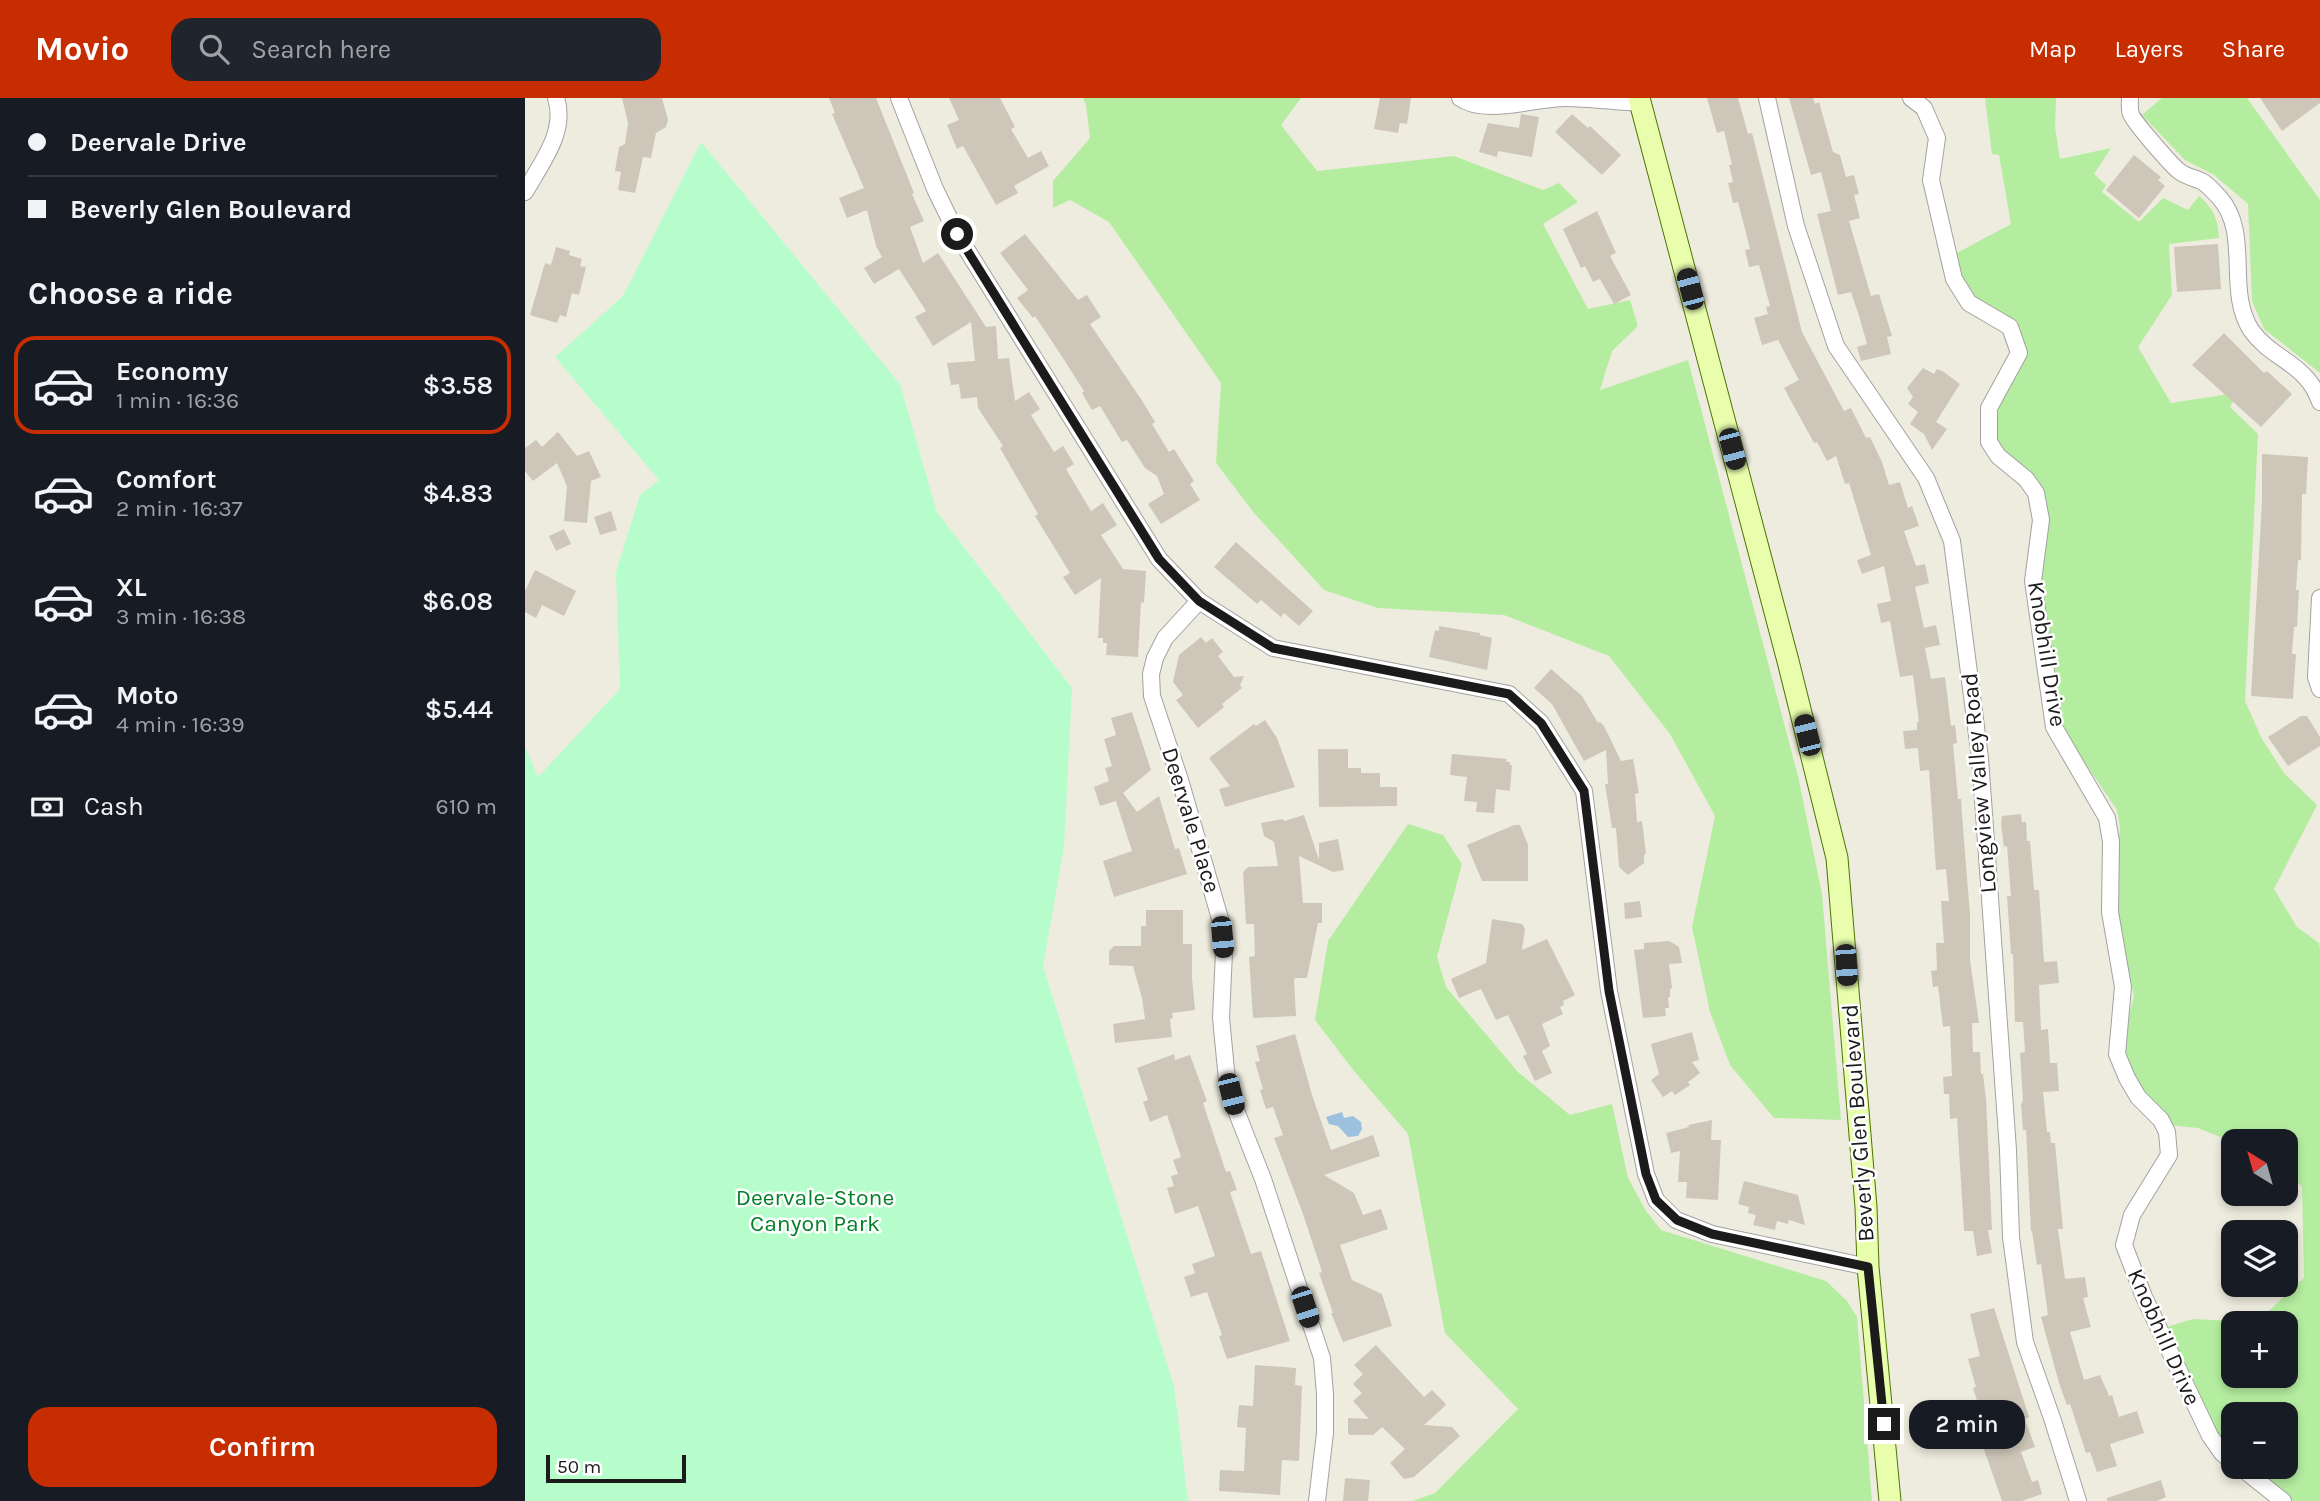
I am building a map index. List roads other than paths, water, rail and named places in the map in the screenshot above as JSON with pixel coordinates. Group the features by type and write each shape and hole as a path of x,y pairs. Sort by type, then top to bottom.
{"main road":[{"name":"Beverly Glen Boulevard","path":"1640,100 1788,661 1837,858 1865,1193 1868,1267 1890,1501"}],"street":[{"path":"525,192 557,131 559,112 556,98"},
{"path":"899,98 935,188 964,245 1159,559 1199,601 1273,648 1509,694 1541,723 1584,791 1609,991 1646,1174 1656,1200 1677,1220 1712,1234 1868,1267"},
{"path":"1459,98 1471,104 1494,106 1565,98 1640,100"},
{"name":"Longview Valley Road","path":"1767,98 1796,226 1836,346 1926,478 1952,541 1980,758 2008,1150 2011,1237 2025,1342 2078,1501"},
{"name":"Knobhill Drive","path":"1910,98 1924,108 1937,138 1931,180 1954,279 1969,303 2010,327 2019,353 1989,408 1989,442 1998,456 2026,479 2036,493 2041,520 2033,581 2054,727 2107,818 2111,842 2110,912 2123,987 2117,1054 2138,1097 2161,1120 2167,1132 2169,1154 2132,1215 2124,1245 2144,1297 2210,1436 2221,1452"},
{"path":"2130,98 2131,116 2179,172 2204,183 2221,199 2231,215 2236,231 2239,299 2251,329 2276,354 2302,372 2320,402"},
{"path":"2320,598 2316,677 2320,689"},
{"name":"Deervale Place","path":"1199,601 1165,638 1151,674 1152,696 1180,780 1221,922 1224,952 1221,1018 1227,1080 1322,1358 1325,1433 1317,1501"},
{"path":"2255,1479 2283,1501"}],"water":[{"path":"1342,1112 1344,1118 1353,1116 1361,1122 1362,1129 1358,1136 1348,1137 1338,1126 1329,1124 1326,1117"}],"park label":[{"name":"Deervale-Stone Canyon Park","path":"815,1210"}]}
